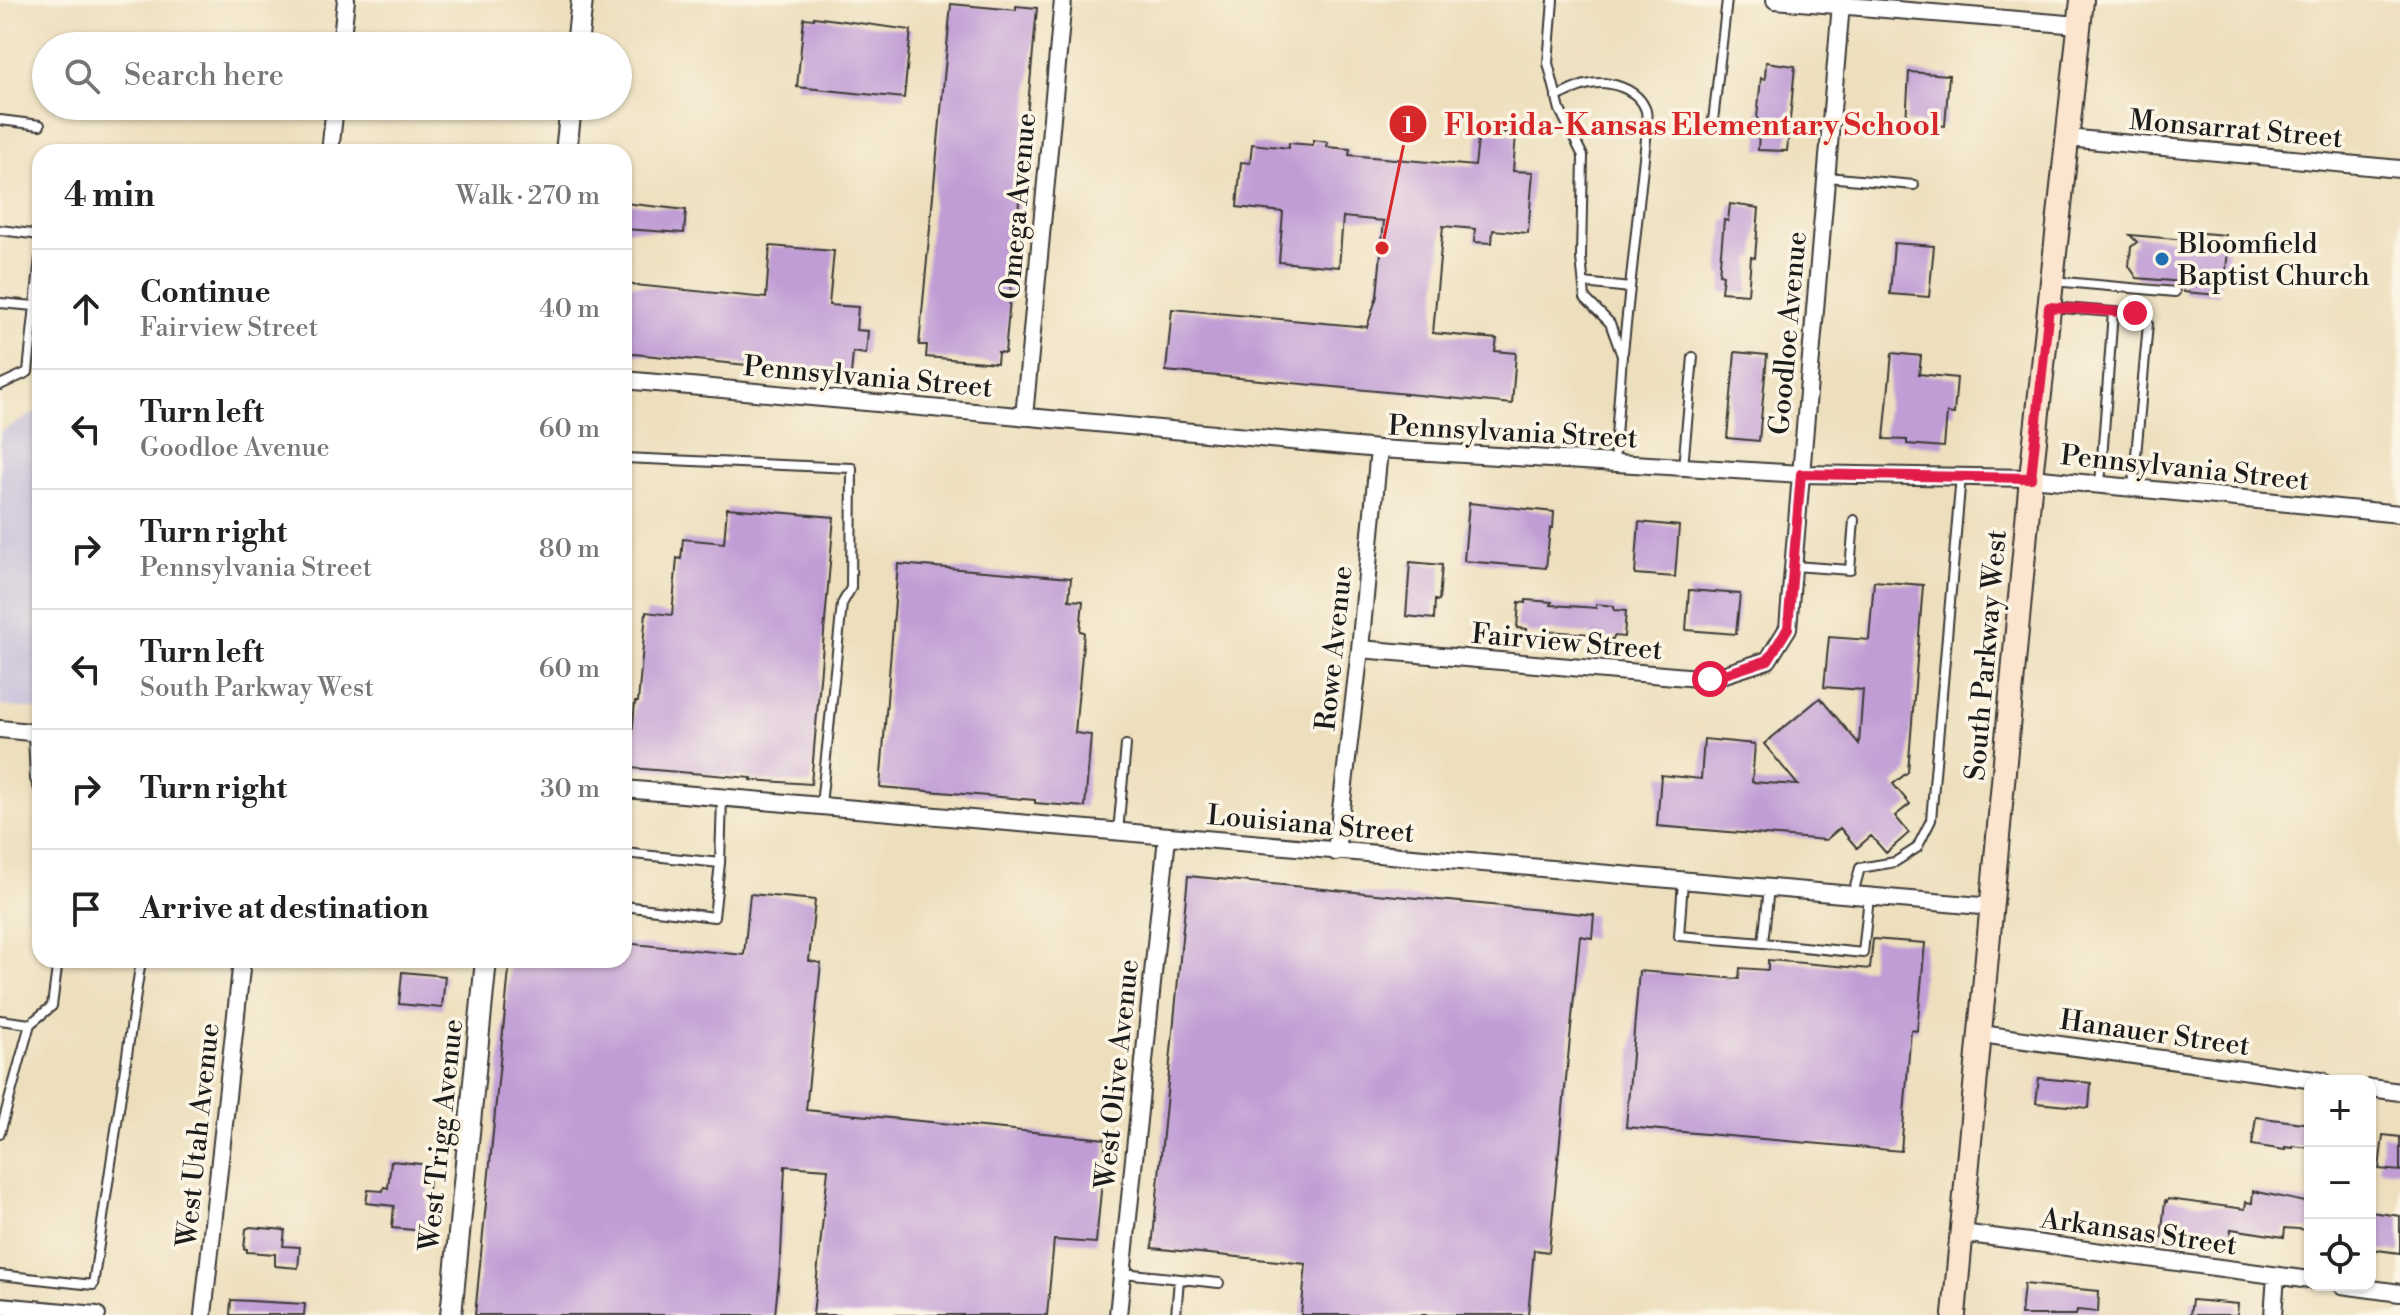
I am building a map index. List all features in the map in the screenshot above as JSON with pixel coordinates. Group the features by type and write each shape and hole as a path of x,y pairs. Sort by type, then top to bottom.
{"main road":[{"name":"South Parkway West","path":"1954,1315 2031,478 2082,0"}],"street":[{"path":"343,32 346,0"},
{"path":"579,32 582,0"},
{"name":"Omega Avenue","path":"1024,417 1063,0"},
{"path":"1775,0 1909,5 2079,25"},
{"name":"Goodloe Avenue","path":"1768,660 1788,628 1841,4"},
{"path":"331,144 333,120"},
{"path":"567,144 569,120"},
{"name":"Monsarrat Street","path":"2067,138 2400,169"},
{"name":"Pennsylvania Street","path":"632,381 1379,449 1801,474 2031,478 2400,514"},
{"name":"Rowe Avenue","path":"1336,852 1379,449"},
{"name":"Fairview Street","path":"1360,649 1710,679 1768,660"},
{"path":"0,729 32,732"},
{"name":"Louisiana Street","path":"632,790 1993,907"},
{"name":"West Olive Avenue","path":"1118,1315 1167,837"},
{"name":"West Utah Avenue","path":"203,1315 241,968"},
{"name":"West Trigg Avenue","path":"451,1315 485,968"},
{"name":"Hanauer Street","path":"1981,1034 2304,1079"},
{"path":"2376,1089 2400,1092"},
{"name":"Arkansas Street","path":"1962,1233 2304,1279"},
{"path":"2273,1315 2276,1276"},
{"path":"2376,1290 2400,1293"},
{"path":"0,1306 97,1315"}],"lane":[{"path":"1553,0 1548,63 1560,110 1583,156 1581,258 1585,298 1610,323 1622,356"},
{"path":"1713,121 1727,0"},
{"path":"1556,97 1589,84 1608,84 1633,93 1646,112 1647,130 1622,356 1614,463"},
{"path":"0,120 40,125"},
{"path":"1826,177 1914,185"},
{"path":"0,230 32,234"},
{"path":"2052,281 2175,292"},
{"path":"1584,283 1630,288"},
{"path":"0,303 32,306"},
{"path":"2049,307 2135,313 2144,317 2148,324 2133,488"},
{"path":"2100,485 2113,312"},
{"path":"0,385 28,372 32,334"},
{"path":"1683,467 1693,357"},
{"path":"632,458 852,468 851,588 842,604 821,806"},
{"path":"1683,881 1679,936 1863,953 1860,868 1895,862 1917,848 1931,820 1961,476"},
{"path":"1793,566 1850,570 1854,520"},
{"path":"1118,833 1126,745"},
{"path":"632,907 714,917 722,798"},
{"path":"632,854 720,863"},
{"path":"1763,943 1769,888"},
{"path":"0,1133 30,1024 52,1006 57,968"},
{"path":"0,1275 93,1285 140,968"},
{"path":"0,1020 30,1024"},
{"path":"1122,1273 1219,1283"},
{"path":"1176,1315 1179,1279"}],"shaded area":[{"path":"32,414 32,709 0,706 0,432"}],"building":[{"path":"951,4 1016,10 1016,6 1037,8 1005,353 998,352 997,363 926,357 927,345 919,345"},
{"path":"804,18 911,30 904,98 797,87"},
{"path":"1766,62 1795,66 1787,151 1758,150 1757,118"},
{"path":"1909,72 1949,75 1945,126 1906,122"},
{"path":"1479,131 1516,134 1513,171 1533,172 1528,233 1493,230 1492,243 1474,242 1475,229 1443,226 1433,333 1497,339 1495,351 1516,353 1512,404 1166,371 1172,309 1367,327 1377,296 1384,221 1343,217 1339,267 1279,262 1283,212 1237,207 1241,162 1250,163 1252,144 1289,148 1289,143 1313,145 1313,140 1328,142 1327,147 1350,149 1349,155 1475,166"},
{"path":"632,204 686,210 684,233 632,230"},
{"path":"1730,204 1759,208 1748,294 1721,292 1723,275 1719,274 1724,220 1728,221"},
{"path":"2190,232 2225,235 2224,250 2228,250 2225,280 2220,280 2219,295 2184,292 2182,282 2137,278 2129,266 2131,247 2137,242 2130,235 2187,240"},
{"path":"1894,243 1934,246 1929,297 1890,294"},
{"path":"770,246 834,251 829,305 858,307 856,330 868,331 866,354 853,352 851,375 632,354 632,285 766,298"},
{"path":"1735,352 1767,355 1759,441 1727,438"},
{"path":"1892,353 1921,356 1919,374 1957,378 1954,414 1947,413 1944,447 1884,439"},
{"path":"1469,503 1554,512 1546,568 1464,561"},
{"path":"727,508 834,517 811,784 632,768 635,702 638,702 646,612 672,615 677,558 681,559 683,539 724,543"},
{"path":"1639,522 1679,526 1675,577 1635,574"},
{"path":"1410,562 1442,565 1434,619 1406,616"},
{"path":"898,564 1071,578 1069,600 1083,601 1080,631 1084,632 1075,733 1091,735 1085,807 880,787"},
{"path":"1874,581 1923,585 1908,772 1893,784 1910,804 1895,816 1909,833 1886,853 1871,836 1857,848 1840,828 1826,840 1657,826 1661,775 1701,779 1704,739 1755,744 1752,782 1798,785 1764,744 1820,698 1859,744 1863,690 1824,687 1829,637 1869,640"},
{"path":"1689,590 1740,594 1736,634 1686,630"},
{"path":"1526,600 1552,602 1551,605 1614,606 1614,610 1626,611 1624,637 1599,638 1591,637 1591,634 1546,631 1546,634 1527,633 1527,629 1517,628 1519,602 1526,603"},
{"path":"1188,876 1594,915 1592,938 1580,936 1549,1252 1534,1250 1528,1315 1301,1315 1306,1264 1152,1248"},
{"path":"750,894 815,900 809,961 821,963 806,1110 1106,1139 1096,1243 1054,1240 1047,1315 813,1315 828,1169 785,1166 775,1315 475,1315 509,968 632,968 632,944 744,955"},
{"path":"1873,939 1925,943 1917,1031 1911,1030 1901,1151 1626,1127 1639,971 1739,979 1740,968 1768,970 1768,960 1870,969"},
{"path":"402,972 445,976 442,1008 399,1004"},
{"path":"2039,1078 2091,1083 2089,1108 2036,1103"},
{"path":"2256,1117 2304,1123 2304,1147 2285,1147 2285,1150 2252,1145"},
{"path":"2383,1135 2400,1137 2400,1171 2379,1169"},
{"path":"391,1161 430,1165 425,1231 392,1228 394,1206 366,1203 368,1190 383,1191 384,1187 388,1188"},
{"path":"2253,1191 2304,1202 2304,1230 2285,1228 2284,1237 2231,1229 2229,1246 2161,1238 2165,1201 2168,1199 2245,1209 2246,1202 2252,1203"},
{"path":"2376,1213 2400,1216 2400,1253 2376,1250"},
{"path":"246,1229 285,1230 283,1246 300,1247 298,1268 275,1266 275,1254 247,1252 244,1249"},
{"path":"2024,1284 2099,1291 2098,1312 2077,1310 2076,1315 2021,1315"},
{"path":"231,1300 305,1304 304,1315 230,1315"},
{"path":"2192,1300 2238,1304 2237,1315 2190,1315"}],"place":[{"name":"Florida-Kansas Elementary School","path":"1382,248"},
{"name":"Bloomfield Baptist Church","path":"2162,259"}],"route":[{"path":"1710,679 1768,660 1788,628 1801,474 2031,478 2049,307 2135,313"}]}
